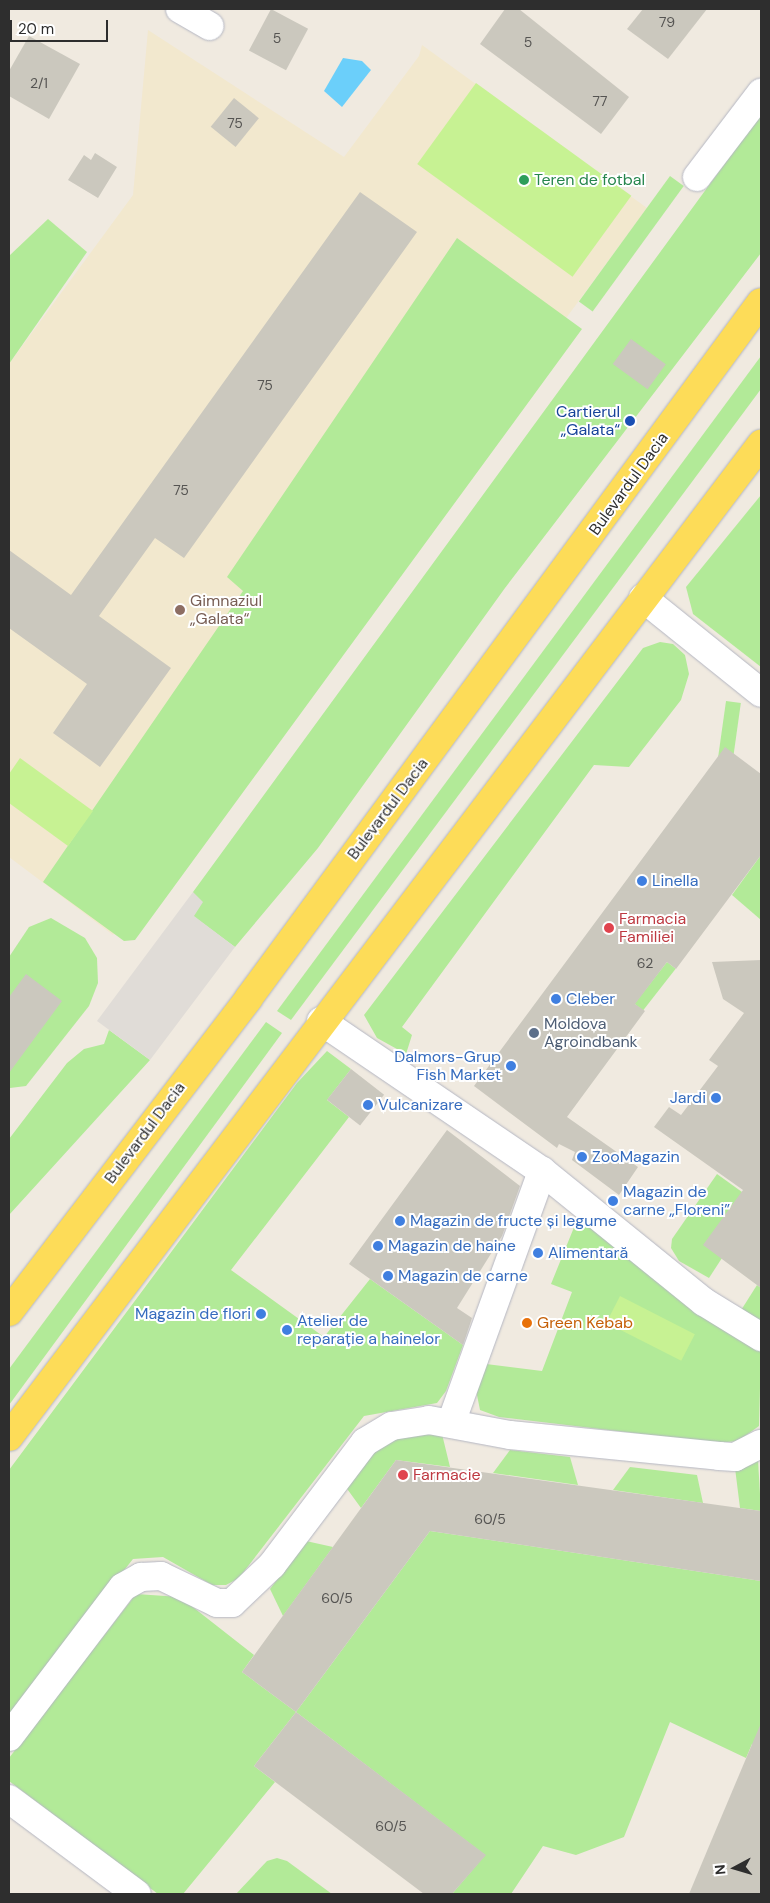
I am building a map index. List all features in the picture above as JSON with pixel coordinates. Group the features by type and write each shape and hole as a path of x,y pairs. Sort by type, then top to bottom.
{"main road":[{"name":"Bulevardul Dacia","path":"9,1312 254,991 761,302"},
{"path":"9,1437 320,1021 761,444"}],"street":[{"path":"180,9 210,26"},
{"path":"697,177 761,93"},
{"path":"643,598 761,693"},
{"path":"320,1021 542,1171 704,1302 761,1337"},
{"path":"451,1423 542,1171"},
{"path":"9,1736 123,1587 141,1577 161,1576 217,1603 232,1602 272,1565 365,1442 378,1432 410,1421 451,1423 510,1435 735,1457 761,1444"},
{"path":"9,1799 137,1894"}],"shaded area":[{"name":"Gimnaziul „Galata“","path":"148,30 344,157 419,56 422,45 647,208 113,935 9,857 9,364 133,195"},
{"path":"193,892 203,902 194,916 235,947 150,1060 97,1021"}],"green space":[{"name":"Teren de fotbal","path":"476,83 631,196 573,277 417,164"},
{"path":"761,114 761,253 505,588 318,848 235,947 193,916 193,892"},
{"path":"670,176 684,186 593,311 579,301"},
{"path":"48,219 87,252 9,364 9,256"},
{"path":"457,238 582,329 135,940 124,941 43,882 243,591 227,577"},
{"path":"761,356 761,389 291,1020 277,1011"},
{"path":"761,495 761,667 693,614 686,587"},
{"path":"660,642 673,644 685,655 689,674 681,700 629,767 594,765 402,1027 412,1035 406,1054 377,1038 364,1015 643,648"},
{"path":"726,701 741,703 723,831 708,829"},
{"path":"20,758 93,811 68,846 9,803 9,774"},
{"path":"761,855 761,920 732,895"},
{"path":"51,918 85,938 97,958 98,983 89,1006 26,1086 10,1088 9,957 29,927"},
{"path":"667,962 676,969 643,1011 634,1004"},
{"path":"266,1022 282,1033 9,1405 9,1369"},
{"path":"109,1030 150,1060 9,1215 9,1139 67,1063 84,1049 104,1044"},
{"path":"327,1051 351,1069 327,1100 349,1117 231,1270 324,1337 370,1279 463,1345 446,1391 437,1403 364,1416 239,1578 226,1585 212,1585 163,1557 133,1559 9,1715 9,1470 297,1083"},
{"path":"717,1174 742,1192 722,1258 709,1278 679,1261 671,1248 672,1239"},
{"path":"579,1215 761,1350 759,1426 738,1441 717,1443 499,1417 480,1410 476,1390 486,1364 542,1371 572,1292 551,1284"},
{"path":"757,1285 761,1288 761,1328 738,1315"},
{"path":"620,1296 695,1334 681,1361 606,1323"},
{"path":"442,1434 450,1467 396,1460 361,1508 345,1486 379,1445 399,1435"},
{"path":"510,1450 570,1457 578,1485 493,1473"},
{"path":"758,1460 761,1511 740,1508 735,1468"},
{"path":"630,1467 697,1475 703,1503 613,1490"},
{"path":"430,1531 761,1581 761,1747 752,1744 746,1758 670,1722 624,1837 576,1855 543,1846 511,1894 452,1894 485,1855 296,1712"},
{"path":"306,1541 333,1547 283,1616 270,1589"},
{"path":"136,1594 180,1597 254,1655 242,1672 296,1712 254,1766 275,1782 183,1894 158,1894 9,1781 9,1758"},
{"path":"277,1858 287,1861 332,1894 236,1894 267,1861"}],"water":[{"path":"343,58 362,61 371,70 342,107 324,91"}],"building":[{"path":"271,9 308,29 286,70 249,50"},
{"path":"505,9 519,9 629,97 601,134 480,44"},
{"path":"643,9 707,9 668,59 627,29"},
{"path":"29,36 80,64 49,119 9,96 9,71"},
{"path":"234,98 259,118 236,147 211,127"},
{"path":"95,153 117,167 98,198 68,180 84,155 91,160"},
{"path":"360,192 417,232 184,558 155,538 99,616 171,668 100,767 53,733 87,684 9,628 9,550 71,595"},
{"path":"631,339 666,364 648,389 613,364"},
{"path":"725,747 761,774 761,855 676,969 667,962 635,1004 645,1011 567,1117 638,1167 619,1195 572,1160 575,1152 559,1144 557,1148 474,1086"},
{"path":"761,960 761,1288 703,1245 743,1190 654,1127 669,1107 681,1115 718,1066 709,1060 744,1013 723,999 712,962"},
{"path":"26,974 62,1001 9,1073 9,997"},
{"path":"351,1069 384,1095 360,1126 327,1100"},
{"path":"447,1130 520,1186 502,1236 457,1308 472,1318 463,1345 349,1264"},
{"path":"396,1460 761,1511 761,1581 430,1531 296,1712 242,1672"},
{"path":"296,1712 486,1855 452,1894 424,1894 254,1766"},
{"path":"761,1723 761,1894 689,1894 712,1839"}],"place":[{"name":"Teren de fotbal","path":"524,180"},
{"name":"Cartierul „Galata“","path":"630,421"},
{"name":"Gimnaziul „Galata“","path":"180,610"},
{"name":"Linella","path":"642,881"},
{"name":"Farmacia Familiei","path":"609,928"},
{"name":"Cleber","path":"556,999"},
{"name":"Moldova Agroindbank","path":"534,1033"},
{"name":"Dalmors-Grup Fish Market","path":"511,1066"},
{"name":"Jardi","path":"716,1098"},
{"name":"Vulcanizare","path":"368,1105"},
{"name":"ZooMagazin","path":"582,1157"},
{"name":"Magazin de carne „Floreni”","path":"613,1201"},
{"name":"Magazin de fructe și legume","path":"400,1221"},
{"name":"Magazin de haine","path":"378,1246"},
{"name":"Alimentară","path":"538,1253"},
{"name":"Magazin de carne","path":"388,1276"},
{"name":"Magazin de flori","path":"261,1314"},
{"name":"Green Kebab","path":"527,1323"},
{"name":"Atelier de reparație a hainelor","path":"287,1330"},
{"name":"Farmacie","path":"403,1475"}]}
